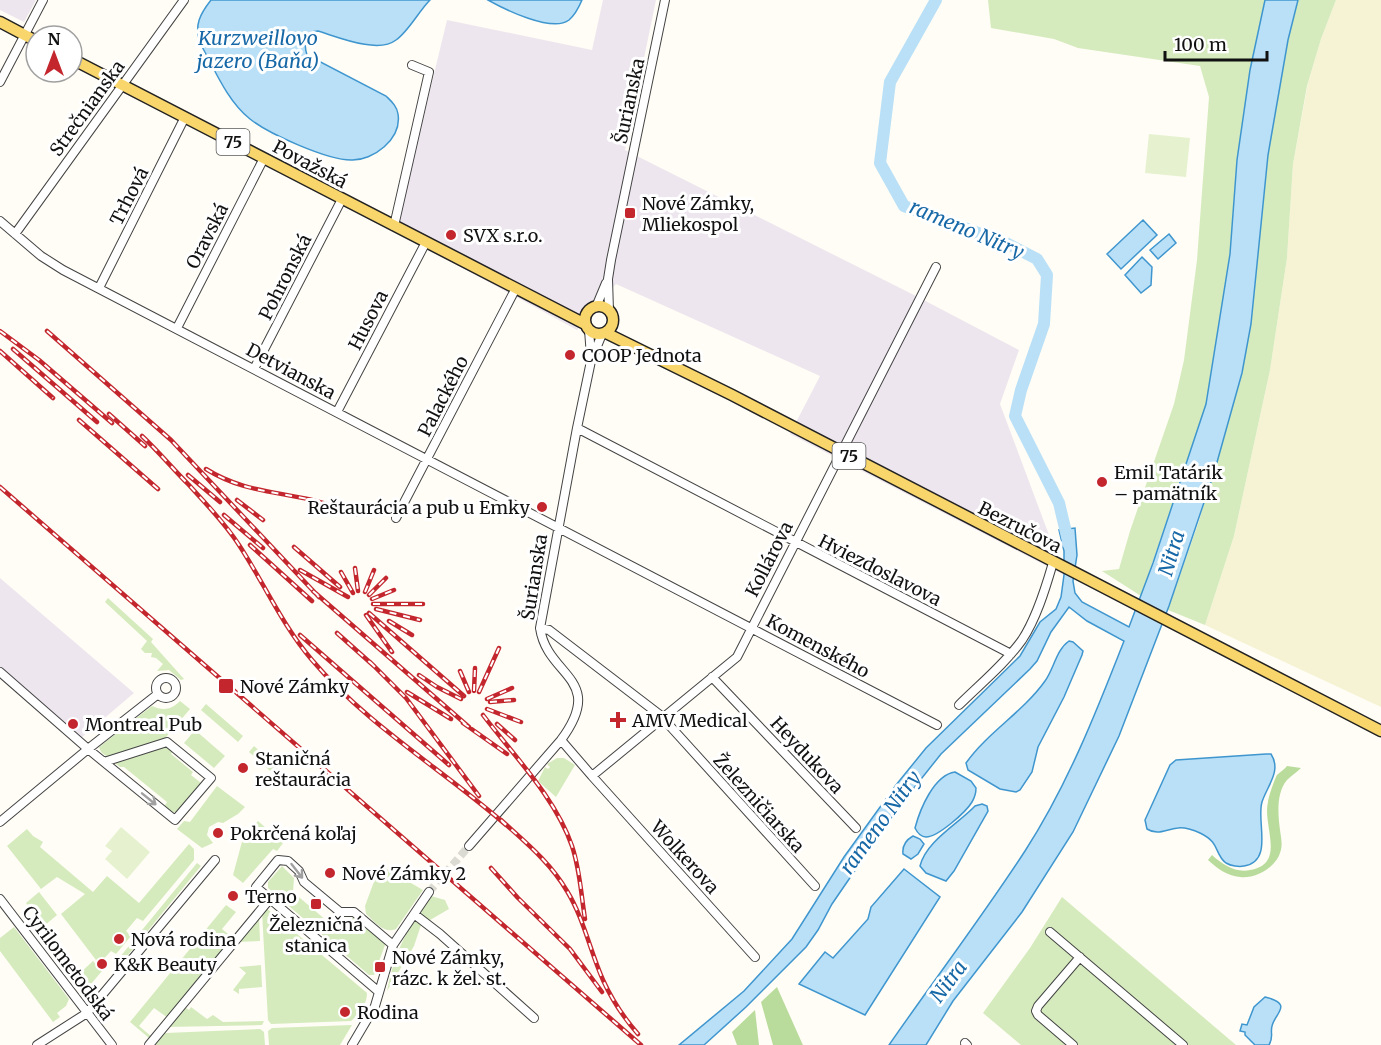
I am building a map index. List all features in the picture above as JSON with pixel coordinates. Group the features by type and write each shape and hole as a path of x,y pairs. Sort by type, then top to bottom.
{"main road":[{"path":"0,22 24,34"},
{"name":"Považská","path":"84,65 394,226 426,242 451,250 587,327"},
{"name":"Považská","path":"534,297 566,307 592,308"},
{"name":"Bezručova","path":"592,308 603,307 645,352"},
{"path":"587,327 585,316 592,308"},
{"path":"604,334 611,328 611,316"},
{"name":"Bezručova","path":"587,327 595,334 604,334 645,352 1381,731"}],"street":[{"path":"31,24 43,0"},
{"name":"Strečnianska","path":"15,234 184,0"},
{"name":"Šurianska","path":"611,316 608,279 665,0"},
{"path":"0,82 24,37"},
{"path":"394,226 429,72 412,65"},
{"name":"Trhová","path":"99,288 185,117"},
{"name":"Oravská","path":"177,328 264,158"},
{"name":"Pohronská","path":"254,369 342,199"},
{"name":"Detvianska","path":"0,221 52,264 558,527"},
{"name":"Husova","path":"337,412 426,242"},
{"name":"Kollárova","path":"592,776 737,657 936,267"},
{"name":"Šurianska","path":"592,308 608,279"},
{"name":"Palackého","path":"396,518 516,288"},
{"name":"Šurianska","path":"587,327 591,361"},
{"name":"Šurianska","path":"469,846 532,775 561,740 576,717 577,693 572,680 546,644 540,628 591,361 604,334"},
{"name":"Hviezdoslavova","path":"577,428 1011,654"},
{"name":"Komenského","path":"558,527 937,725"},
{"path":"960,705 1011,654 1029,626 1055,565"},
{"name":"Železničiarska","path":"540,628 549,630 663,719 815,886"},
{"path":"0,672 88,749 175,820 211,778 166,742 104,762"},
{"name":"Heydukova","path":"712,677 856,828"},
{"path":"0,822 158,694"},
{"path":"561,740 592,776"},
{"name":"Wolkerova","path":"592,776 755,957"},
{"path":"37,1045 87,1013 216,860"},
{"path":"379,992 268,900 256,887 278,861 288,861 299,871 304,882 340,912 354,912 393,945"},
{"path":"352,1045 370,1017 393,945 429,892"},
{"name":"Cyrilometodská","path":"0,899 112,1045"},
{"path":"149,1045 268,900"},
{"path":"414,914 442,933 534,1018"},
{"path":"1050,932 1183,1045"},
{"path":"1073,1045 1036,1011 1080,957"}],"shaded area":[{"path":"0,0 36,0 24,22 0,10"},
{"path":"603,0 656,0 625,150 1019,350 1000,404 1064,575 790,434 820,376 616,284 577,330 402,235 398,223 447,20 592,50"},
{"path":"1336,0 1381,0 1381,707 1205,625 1234,536 1270,370 1287,258 1293,164 1308,83"},
{"path":"0,578 134,693 81,738 0,668"}],"green space":[{"path":"988,0 1265,0 1250,70 1237,160 1230,254 1206,404 1141,596 1102,571 1119,569 1174,404 1184,360 1197,260 1209,97 1200,66 1078,48 1054,39 991,28"},
{"path":"1298,0 1336,0 1307,86 1293,164 1287,258 1270,370 1234,536 1205,625 1168,610 1199,521 1242,373 1251,324 1268,155 1288,40"},
{"path":"1149,134 1190,138 1186,177 1145,173"},
{"path":"108,598 153,639 151,642 184,679 181,680 169,670 157,671 163,664 151,657 152,653 145,653 141,649 147,641 105,602"},
{"path":"180,701 190,709 166,737 174,749 171,754 193,772 191,775 201,783 177,812 170,813 164,807 167,802 124,767 120,767 101,752 99,747 152,706 167,709"},
{"path":"206,704 243,736 238,742 201,710"},
{"path":"195,730 225,756 214,768 184,743"},
{"path":"254,746 281,770 276,776 249,752"},
{"path":"557,758 564,758 575,765 556,797 538,781 545,767 548,769 550,767 547,764"},
{"path":"1287,766 1301,768 1283,785 1279,798 1278,811 1282,844 1278,858 1270,867 1252,876 1235,876 1222,871 1208,860 1212,855 1225,865 1245,871 1261,866 1268,860 1271,842 1268,800 1277,775"},
{"path":"217,786 245,807 223,823 218,822 209,827 207,835 213,843 202,848 177,829 184,821 190,822"},
{"path":"258,821 283,843 277,851 273,849 243,883 233,875 243,838"},
{"path":"121,827 150,852 127,879 105,859 112,851 105,846"},
{"path":"27,829 43,842 40,847 93,892 107,876 139,903 189,844 194,849 194,860 143,921 137,918 126,931 131,936 116,954 111,951 99,964 61,914 85,894 57,877 41,889 7,846"},
{"path":"197,863 201,866 119,966 115,963"},
{"path":"282,866 294,878 293,892 341,933 354,916 382,938 385,945 374,975 369,975 268,888 268,882"},
{"path":"379,868 385,868 423,890 396,929 387,930 366,914 365,906"},
{"path":"39,892 57,915 44,926 26,903"},
{"path":"431,896 445,900 449,909 430,920 422,916 421,911"},
{"path":"1062,897 1236,1045 1021,1045 983,1013 1030,948"},
{"path":"226,905 236,912 222,929 233,938 168,1018 154,1008 139,1026 152,1037 149,1038 130,1022"},
{"path":"265,907 367,993 362,1008 351,1021 271,1024 268,1020 262,912"},
{"path":"259,917 260,941 237,942"},
{"path":"416,921 421,925 414,946 387,991 400,947"},
{"path":"14,927 69,999 66,1006 57,1013 60,1017 53,1022 0,951 0,938"},
{"path":"93,961 102,971 91,984 88,984 80,973"},
{"path":"261,965 262,987 239,989 239,994 233,990 246,973 239,967"},
{"path":"777,987 803,1045 773,1045 761,1002"},
{"path":"183,1006 189,1010 191,1007 207,1019 213,1015 223,1022 264,1021 262,1025 166,1027"},
{"path":"755,1010 759,1045 737,1045 732,1032"},
{"path":"352,1025 340,1045 269,1045 268,1031 272,1028"},
{"path":"260,1029 264,1032 265,1045 152,1045 161,1034 166,1033"}],"water":[{"name":"Kurzweillovo jazero (Baňa)","path":"211,0 430,0 405,32 388,44 358,43 318,31 311,32 306,40 307,55 386,96 392,102 397,111 398,123 391,140 368,157 341,159 299,145 270,132 250,119 228,94 198,37 199,20"},
{"path":"488,0 582,0 569,20 551,24 528,18"},
{"name":"Nitra","path":"1265,0 1298,0 1288,40 1268,155 1251,324 1242,373 1214,473 1169,606 1119,736 1073,832 1022,912 953,1001 926,1045 889,1045 1025,851 1080,749 1103,695 1124,641 1087,621 1069,607 1051,632 1037,661 941,754 898,808 832,904 806,947 704,1045 679,1045 744,991 792,939 844,857 896,785 926,748 1020,656 1040,622 1056,609 1061,597 1064,575 1064,551 1059,530 1075,528 1077,555 1073,581 1075,593 1082,602 1129,627 1206,404 1230,254 1237,160 1250,70"},
{"path":"1143,220 1157,235 1121,269 1107,254"},
{"path":"1169,234 1176,243 1158,259 1150,250"},
{"path":"1142,257 1152,267 1151,285 1141,293 1125,275"},
{"path":"1069,641 1083,651 1082,655 1064,697 1038,747 1032,772 1020,790 1016,792 1000,789 968,770 966,763 985,741 1036,692 1048,676 1061,649"},
{"path":"1271,754 1275,766 1262,802 1261,849 1259,857 1253,863 1233,866 1226,863 1207,837 1192,830 1180,828 1158,832 1147,829 1145,820 1170,765 1176,760"},
{"path":"955,772 971,781 976,788 973,800 964,812 944,829 931,836 922,836 915,828 924,803 941,779"},
{"path":"982,804 987,806 988,811 946,881 926,873 920,866 929,849 943,833 975,806"},
{"path":"913,836 924,844 918,854 911,859 903,854 903,851 908,839"},
{"path":"904,869 940,897 865,1015 799,984 825,952 833,958 868,919 871,907"},
{"path":"1265,997 1281,1006 1272,1026 1269,1045 1255,1045 1245,1035 1245,1032 1240,1031 1242,1024 1247,1025 1254,1007"}],"waterway":[{"name":"rameno Nitry","path":"936,0 890,82 880,163 904,206 1008,244 1037,259 1047,275 1044,324 1021,390 1015,416 1059,503 1069,545"}],"tunnel":[{"path":"429,892 469,846"}],"railway":[{"path":"0,331 39,360 112,423"},
{"path":"47,331 171,440 319,597"},
{"path":"13,349 97,422"},
{"path":"0,351 53,398"},
{"path":"109,414 145,446"},
{"path":"79,420 158,489"},
{"path":"142,436 228,529 291,633 312,660 381,726 506,825"},
{"path":"206,469 245,486 312,500 357,514"},
{"path":"188,475 220,502"},
{"path":"0,487 641,1045"},
{"path":"237,500 263,520"},
{"path":"224,515 263,548"},
{"path":"250,545 312,601"},
{"path":"294,547 340,587"},
{"path":"355,568 358,591"},
{"path":"300,570 348,597"},
{"path":"365,592 374,570"},
{"path":"341,572 353,593"},
{"path":"369,595 386,578"},
{"path":"372,599 394,590"},
{"path":"313,591 469,727"},
{"path":"373,604 423,604"},
{"path":"376,609 420,620"},
{"path":"369,613 464,696"},
{"path":"366,615 392,652"},
{"path":"389,621 412,635"},
{"path":"337,633 374,666"},
{"path":"300,635 449,765"},
{"path":"479,692 499,648"},
{"path":"370,662 406,698 479,796"},
{"path":"474,691 475,668"},
{"path":"460,671 469,692"},
{"path":"419,675 461,699"},
{"path":"487,699 512,688"},
{"path":"407,692 451,719"},
{"path":"490,702 514,700"},
{"path":"487,709 521,722"},
{"path":"483,715 545,794 565,828 577,864 585,919"},
{"path":"463,723 507,754"},
{"path":"497,724 515,740"},
{"path":"501,820 545,862 567,891 578,913 598,969 619,1008 638,1034"},
{"path":"491,868 570,949 602,992"}],"place":[{"name":"Nové Zámky, Mliekospol","path":"630,213"},
{"name":"SVX s.r.o.","path":"451,235"},
{"name":"COOP Jednota","path":"570,355"},
{"name":"Emil Tatárik – pamätník","path":"1102,482"},
{"name":"Reštaurácia a pub u Emky","path":"542,507"},
{"name":"Nové Zámky","path":"226,686"},
{"name":"AMV Medical","path":"618,720"},
{"name":"Montreal Pub","path":"73,724"},
{"name":"Staničná reštaurácia","path":"243,768"},
{"name":"Pokrčená koľaj","path":"218,833"},
{"name":"Nové Zámky 2","path":"330,873"},
{"name":"Terno","path":"233,896"},
{"name":"Železničná stanica","path":"316,904"},
{"name":"Nová rodina","path":"119,939"},
{"name":"K&K Beauty","path":"102,964"},
{"name":"Nové Zámky, rázc. k žel. st.","path":"380,967"},
{"name":"Rodina","path":"345,1012"}]}
